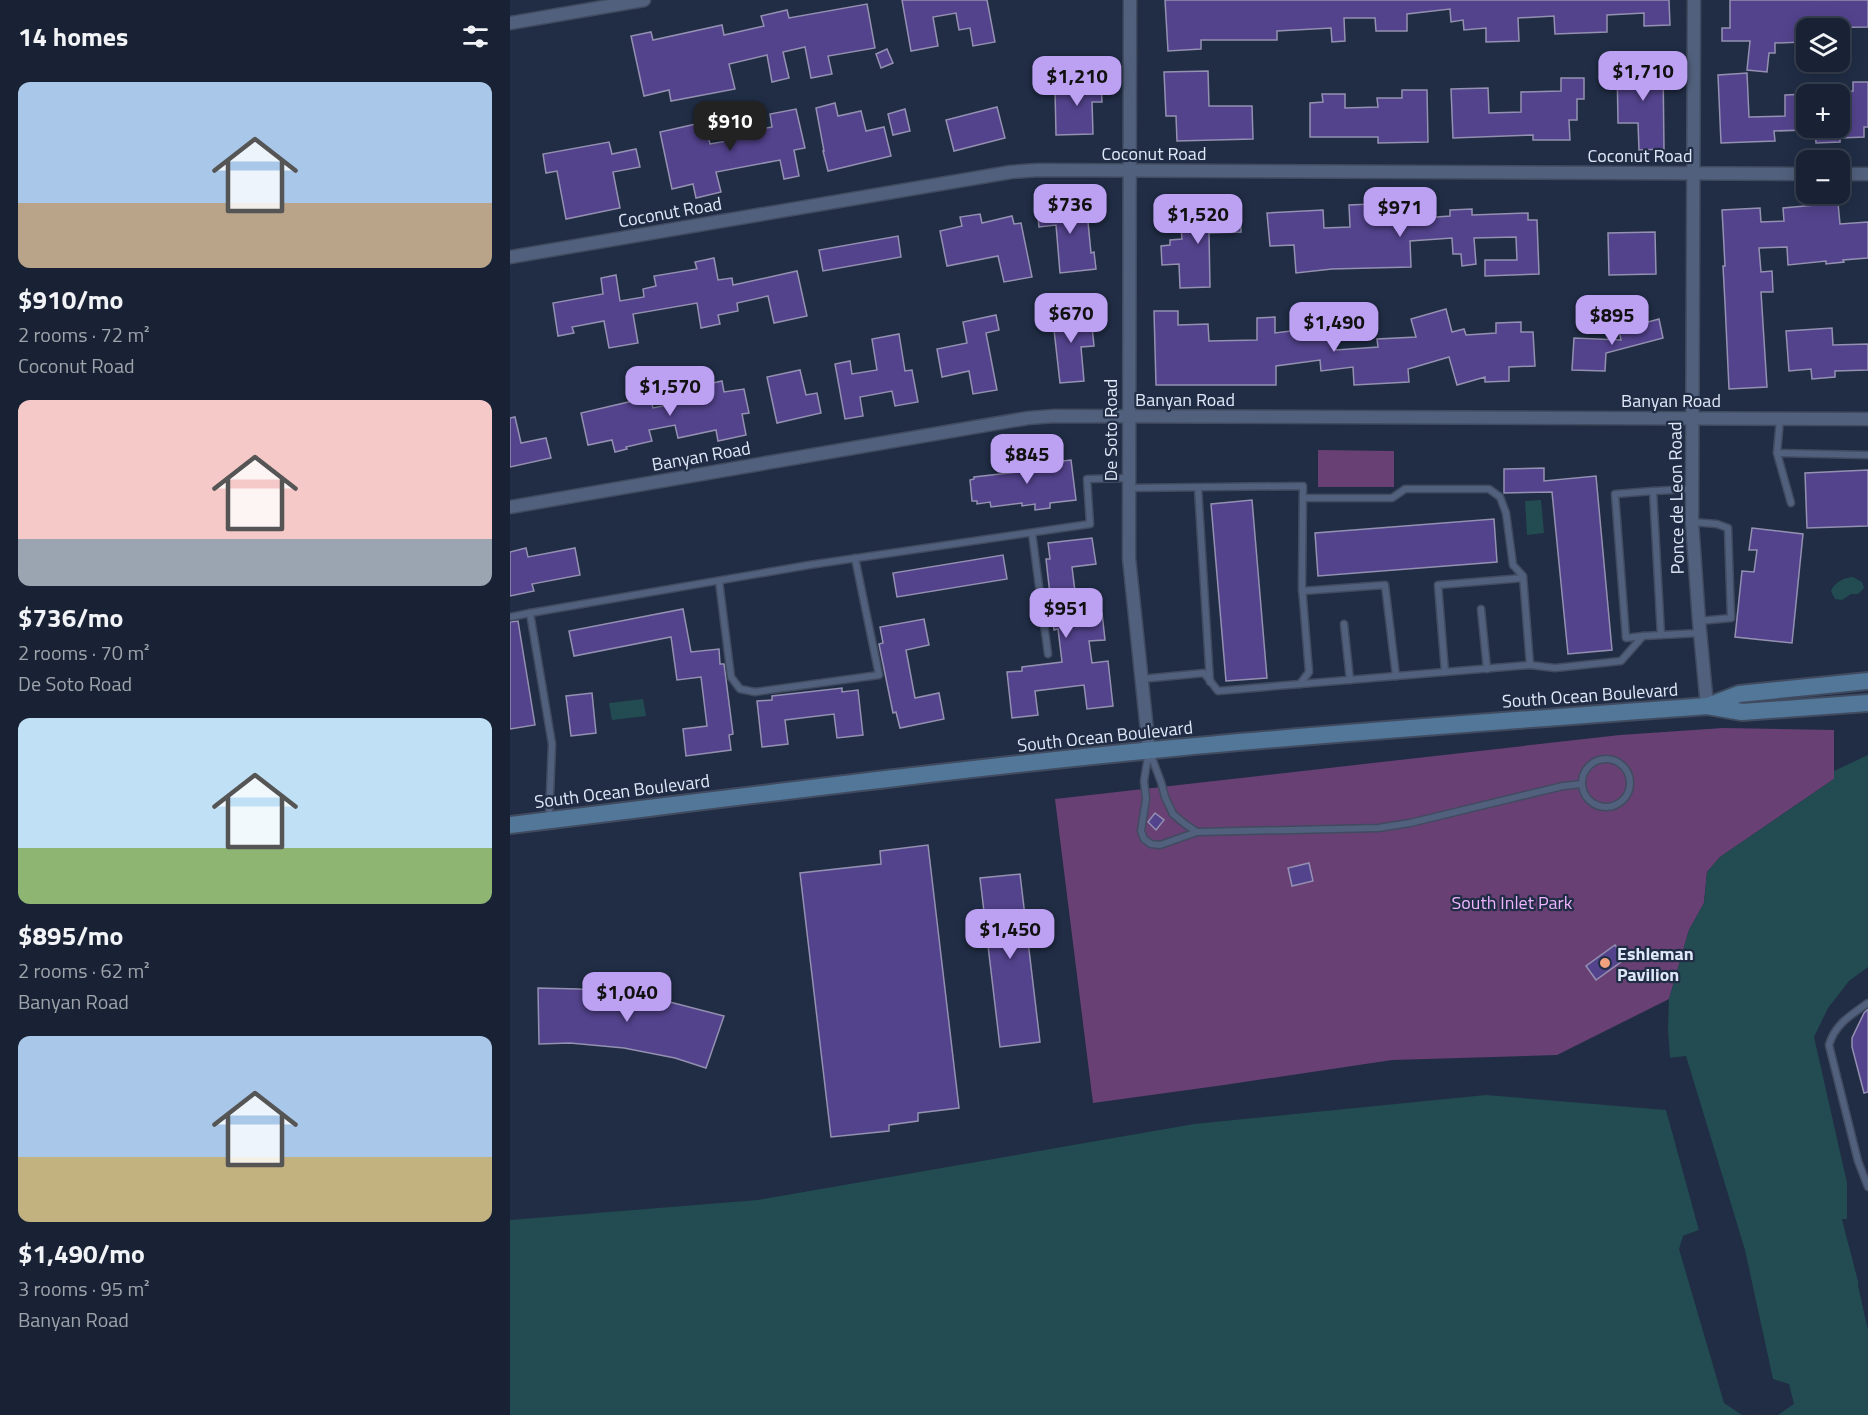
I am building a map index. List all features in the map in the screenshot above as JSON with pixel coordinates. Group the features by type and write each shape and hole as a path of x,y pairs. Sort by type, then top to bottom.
{"main road":[{"name":"South Ocean Boulevard","path":"1707,706 1739,694 1868,681"},
{"name":"South Ocean Boulevard","path":"510,825 909,776 1305,736 1707,706 1742,712 1868,704"}],"street":[{"path":"510,23 644,0"},
{"name":"De Soto Road","path":"1130,0 1128,416 1130,574 1149,750"},
{"name":"Ponce de Leon Road","path":"1694,0 1692,522 1707,706"},
{"name":"Coconut Road","path":"510,257 1011,172 1038,170 1796,174"},
{"path":"1850,174 1868,174"},
{"name":"Banyan Road","path":"510,507 1028,418 1055,416 1868,419"}],"lane":[{"path":"1780,419 1777,453 1791,503"},
{"path":"1777,453 1868,455"},
{"path":"510,617 855,558 1090,525 1087,478 1198,488 1303,486 1302,591 1309,672 1300,684"},
{"path":"1198,488 1210,682"},
{"path":"1303,498 1392,498 1405,489 1489,489 1500,497 1506,513 1513,565 1523,578 1530,665"},
{"path":"1692,489 1615,494 1626,638 1660,635 1731,618 1728,528 1717,524 1692,522"},
{"path":"1653,491 1660,635"},
{"path":"1032,533 1048,654"},
{"path":"719,580 731,677 740,688 755,693 879,675 855,558"},
{"path":"1445,672 1438,585 1523,578"},
{"path":"1302,591 1385,585 1395,676"},
{"path":"1481,609 1487,669"},
{"path":"530,613 552,744 549,820"},
{"path":"1344,624 1350,680"},
{"path":"1140,679 1204,673 1218,691 1530,665 1555,668 1621,661 1643,636"},
{"path":"1149,750 1173,814 1197,832"},
{"path":"1149,750 1144,781 1146,799 1141,831 1144,839 1151,844 1160,845 1197,832 1378,828 1410,823 1563,786 1582,784"},
{"path":"1602,759 1619,762 1626,769 1630,778 1630,788 1626,797 1619,804 1610,807 1590,802 1584,794 1582,784 1583,774 1587,767 1602,759"},
{"path":"1868,1003 1838,1025 1832,1033 1829,1045 1858,1161 1868,1183"}],"green space":[{"path":"1318,450 1394,451 1394,487 1318,487"},
{"name":"South Inlet Park","path":"1723,728 1834,730 1834,779 1720,857 1707,872 1704,903 1689,930 1669,999 1557,1055 1392,1060 1093,1103 1055,799 1620,735"}],"shaded area":[{"path":"1541,500 1544,533 1527,535 1525,501"},
{"path":"1853,577 1862,582 1864,588 1858,594 1851,594 1842,600 1835,599 1831,591 1835,585 1843,579"},
{"path":"643,699 646,716 612,720 609,703"},
{"path":"1868,755 1868,967 1849,981 1828,1008 1814,1037 1847,1183 1847,1219 1842,1219 1868,1329 1868,1415 1755,1415 1770,1409 1772,1397 1683,1084 1670,1058 1669,999 1689,930 1704,903 1707,872 1720,857 1834,779 1834,771"},
{"path":"1486,1095 1666,1110 1699,1230 1683,1236 1729,1399 1753,1415 510,1415 510,1220 758,1200 1194,1124"}],"pier":[{"path":"1686,1056 1745,1250 1773,1379 1789,1384 1794,1404 1778,1415 1742,1415 1724,1403 1679,1249 1683,1236 1699,1230 1666,1107 1669,1109 1702,1230 1687,1238 1731,1397 1754,1412 1767,1407 1769,1397 1680,1085 1667,1058"},
{"path":"1842,1219 1848,1221 1846,1222 1868,1316 1868,1329 1859,1284"}],"building":[{"path":"902,0 987,0 995,42 973,46 970,28 959,30 956,13 933,17 938,46 911,51"},
{"path":"1165,0 1669,0 1670,25 1644,26 1644,13 1607,15 1607,32 1555,34 1554,16 1518,18 1519,41 1486,42 1486,28 1464,30 1463,20 1451,22 1450,9 1407,14 1407,31 1376,31 1375,18 1344,18 1345,41 1332,42 1331,28 1277,31 1277,40 1201,40 1201,49 1168,51"},
{"path":"1730,0 1868,0 1868,27 1850,27 1850,18 1796,18 1796,42 1775,43 1775,53 1769,53 1767,72 1747,70 1750,41 1722,41 1722,28 1730,28"},
{"path":"867,4 875,48 828,56 832,74 811,78 805,47 783,52 789,78 772,82 767,55 729,64 735,89 671,101 669,90 644,96 631,36 651,32 653,40 722,25 724,35 764,26 761,16 787,10 789,18"},
{"path":"887,49 893,63 881,68 876,54"},
{"path":"1663,63 1664,149 1639,150 1638,123 1618,123 1617,64"},
{"path":"1208,71 1209,106 1252,106 1253,139 1177,141 1176,116 1166,116 1164,72"},
{"path":"1747,73 1749,117 1785,116 1785,95 1796,94 1796,130 1774,131 1775,141 1721,143 1718,75"},
{"path":"1561,78 1584,78 1584,99 1577,99 1577,120 1569,120 1570,140 1533,140 1533,135 1453,138 1451,89 1488,88 1489,113 1521,112 1521,92 1561,91"},
{"path":"1078,79 1101,79 1102,102 1092,102 1093,134 1056,135 1055,89 1078,88"},
{"path":"1853,82 1868,82 1868,127 1864,127 1864,137 1850,138 1850,91 1853,91"},
{"path":"1402,90 1427,90 1428,142 1378,143 1378,137 1310,137 1310,103 1323,102 1322,94 1345,94 1345,108 1378,107 1377,98 1402,98"},
{"path":"835,103 838,116 861,111 866,131 884,127 891,156 828,171 816,108"},
{"path":"997,107 1005,138 954,151 946,120"},
{"path":"796,109 805,148 794,150 799,176 784,179 780,160 716,172 721,192 696,198 693,184 672,189 660,132 705,122 710,144 744,138 743,132 772,127 770,114"},
{"path":"905,109 910,131 893,135 888,114"},
{"path":"1816,138 1840,138 1840,142 1816,143"},
{"path":"609,142 612,154 636,149 640,167 613,172 620,208 566,219 557,171 546,173 543,154"},
{"path":"1086,201 1091,253 1094,252 1096,269 1060,273 1056,225 1039,227 1037,206"},
{"path":"1372,204 1372,206 1409,205 1409,219 1450,216 1450,210 1472,209 1472,215 1528,213 1528,220 1537,220 1539,274 1485,276 1485,260 1517,260 1516,237 1474,238 1476,264 1462,266 1461,254 1453,254 1452,238 1410,241 1411,267 1332,269 1296,273 1294,245 1270,246 1267,213 1323,210 1324,228 1350,227 1349,205"},
{"path":"1838,204 1840,224 1868,222 1868,258 1826,264 1826,261 1788,265 1787,247 1759,248 1761,272 1772,271 1773,292 1761,292 1767,387 1729,389 1722,210 1760,208 1761,222 1784,221 1783,208"},
{"path":"1240,208 1241,232 1209,233 1210,287 1180,288 1179,264 1162,265 1161,246 1170,245 1170,240 1182,239 1180,214 1221,212 1221,209"},
{"path":"980,214 982,223 1012,216 1014,224 1021,223 1032,277 1004,282 998,256 947,266 940,231 962,226 960,217"},
{"path":"1655,232 1656,274 1609,275 1608,233"},
{"path":"898,236 901,257 823,271 819,250"},
{"path":"714,258 718,280 732,278 733,285 797,271 807,316 774,323 768,296 737,303 738,311 718,315 720,324 701,328 697,303 633,314 638,343 609,348 604,321 572,327 574,333 558,336 553,303 603,294 601,278 616,275 620,301 644,297 643,289 656,286 654,276 697,269 695,262"},
{"path":"1082,309 1083,326 1092,326 1094,346 1081,347 1084,381 1060,383 1052,312"},
{"path":"1446,309 1452,332 1464,329 1466,335 1496,333 1496,323 1521,322 1521,332 1533,332 1535,366 1509,367 1509,381 1485,382 1485,377 1457,385 1449,357 1408,369 1409,382 1354,385 1353,367 1321,371 1320,360 1276,366 1276,385 1156,385 1154,311 1178,311 1178,325 1208,324 1209,341 1257,340 1257,318 1275,317 1275,333 1322,327 1323,334 1334,332 1336,350 1378,347 1377,339 1416,337 1411,319"},
{"path":"996,315 999,330 986,333 997,390 973,394 969,371 942,377 937,349 967,343 963,322"},
{"path":"1659,319 1663,338 1606,353 1605,371 1572,370 1574,338 1621,340 1619,330"},
{"path":"1832,328 1833,345 1868,344 1868,370 1835,371 1835,377 1812,379 1811,369 1789,371 1786,331"},
{"path":"899,334 905,371 912,370 918,402 895,406 892,391 860,397 863,416 845,419 835,364 850,361 852,374 877,370 872,339"},
{"path":"800,370 806,395 817,393 821,413 777,423 767,377"},
{"path":"722,381 724,392 744,389 749,413 742,414 746,435 718,441 716,430 678,438 675,425 649,430 652,441 615,452 612,440 588,445 581,413 650,397 653,408 688,401 685,389"},
{"path":"515,417 521,443 546,438 551,458 510,467 510,418"},
{"path":"1045,458 1045,463 1071,460 1076,500 1050,503 1050,508 1035,510 1035,504 1022,506 1022,503 991,507 990,502 977,504 977,501 972,501 970,480 974,477 1018,472 1018,465 1030,464 1030,459"},
{"path":"1544,468 1544,481 1596,476 1612,650 1568,654 1552,492 1504,493 1504,469"},
{"path":"1868,470 1868,526 1807,528 1805,473"},
{"path":"1252,500 1267,678 1226,681 1211,504"},
{"path":"1494,519 1497,562 1318,576 1315,533"},
{"path":"1752,528 1803,534 1792,643 1735,637 1742,571 1754,572 1757,550 1749,550"},
{"path":"1092,538 1096,564 1072,567 1078,616 1102,613 1105,640 1089,641 1092,663 1108,661 1113,706 1087,709 1084,685 1035,691 1038,715 1012,718 1007,672 1022,671 1022,667 1062,662 1058,629 1054,630 1046,559 1050,559 1048,543"},
{"path":"526,548 528,557 575,548 580,575 532,584 534,591 510,596 510,552"},
{"path":"1003,555 1007,579 897,597 893,573"},
{"path":"683,609 691,652 719,649 720,664 724,664 733,734 729,735 731,750 686,756 683,729 707,726 701,677 677,680 671,637 574,656 569,631"},
{"path":"924,619 929,645 906,650 915,698 939,693 944,719 900,728 896,712 893,713 879,644 883,643 880,627"},
{"path":"518,621 535,725 510,729 510,622"},
{"path":"842,688 842,692 858,690 863,735 837,738 834,714 785,720 788,744 762,747 757,701 772,700 772,696"},
{"path":"592,693 596,733 571,736 566,696"},
{"path":"1155,813 1164,820 1156,830 1148,822"},
{"path":"928,845 959,1108 918,1113 918,1121 889,1125 889,1131 831,1137 800,873 881,864 880,851"},
{"path":"1309,863 1313,881 1292,886 1288,868"},
{"path":"1020,874 1040,1042 1000,1047 980,878"},
{"name":"Eshleman Pavilion","path":"1615,945 1625,959 1596,980 1586,966"},
{"path":"538,988 639,994 724,1016 706,1068 675,1058 624,1048 570,1043 539,1044"},
{"path":"1868,1009 1868,1092 1864,1093 1852,1047 1852,1038"}],"place":[{"name":"Eshleman Pavilion","path":"1605,963"}]}
